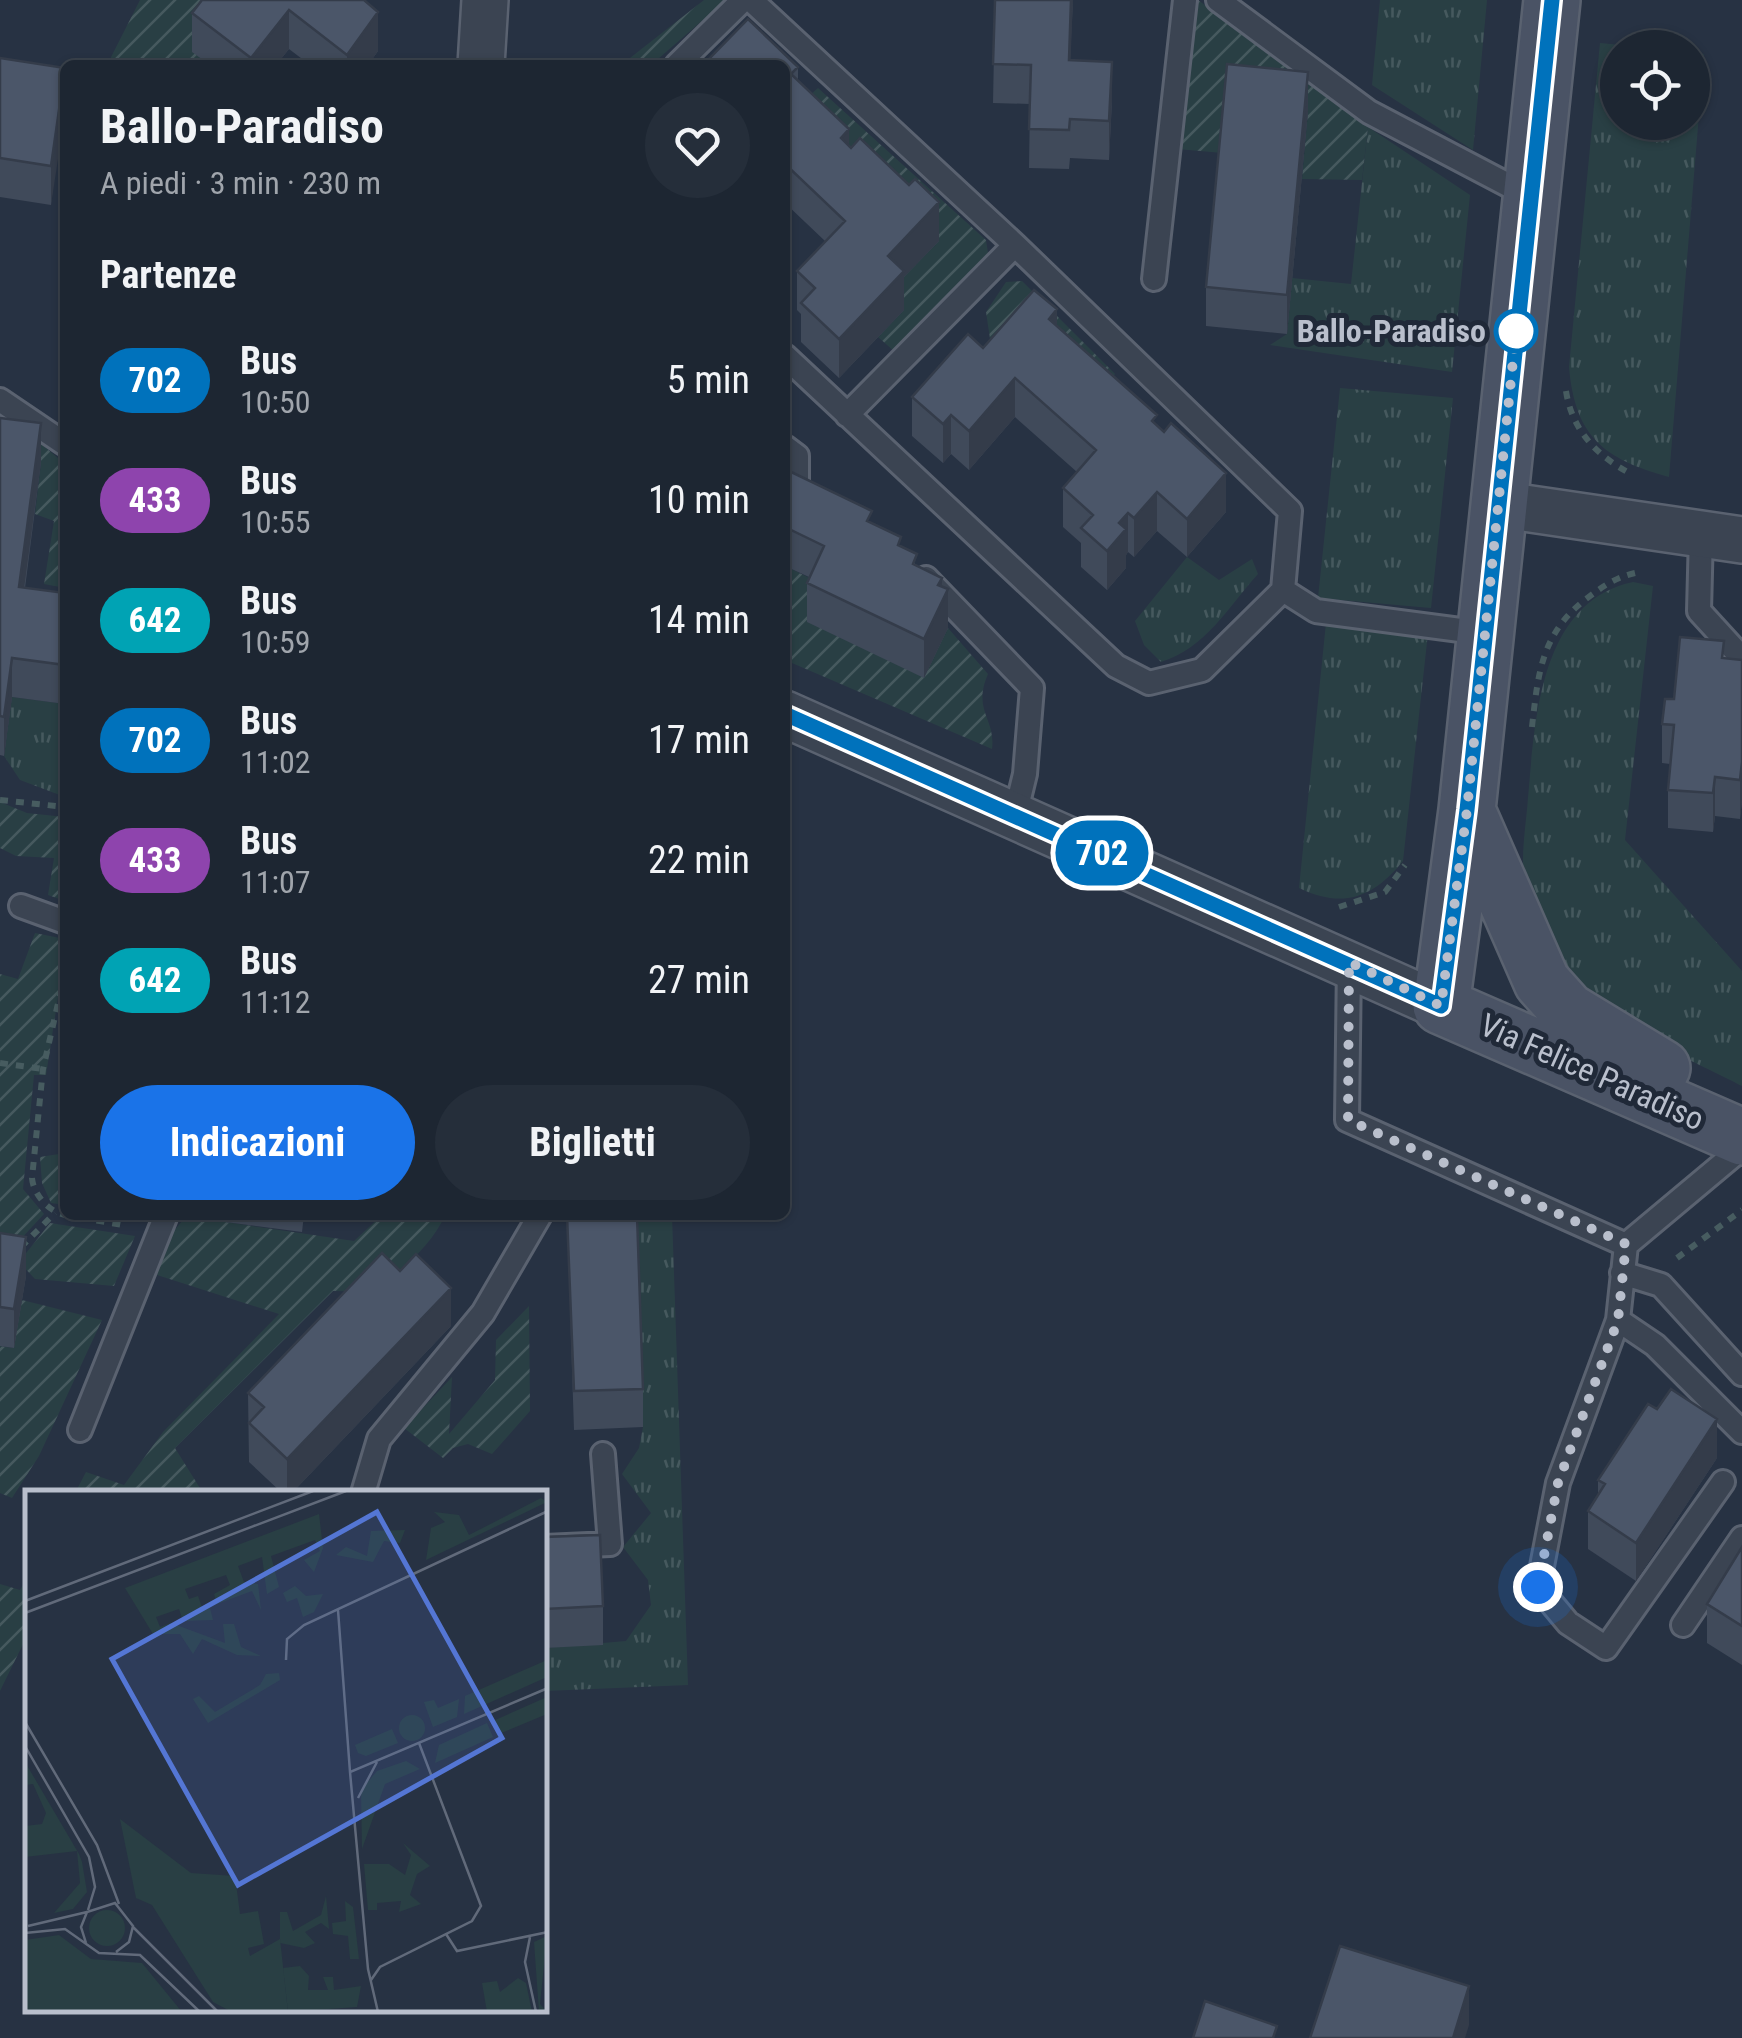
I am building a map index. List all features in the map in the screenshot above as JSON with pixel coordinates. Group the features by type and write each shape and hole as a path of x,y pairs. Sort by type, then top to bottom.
{"main road":[{"path":"1441,1006 1467,810 1552,0"},
{"name":"Via Felice Paradiso","path":"1467,810 1542,982 1568,1012 1672,1074 1742,1135"},
{"name":"Via Felice Paradiso","path":"1441,1006 1742,1135"}],"street":[{"path":"481,60 485,0"},
{"path":"1497,504 1721,537"},
{"name":"Via Felice Paradiso","path":"790,716 1441,1006"}],"lane":[{"path":"682,60 743,0"},
{"path":"751,0 1015,245 1290,510 1283,590 1202,670 1149,683 1116,666 790,361"},
{"path":"1154,279 1184,0"},
{"path":"1218,0 1369,112 1531,197"},
{"path":"847,415 1015,245"},
{"path":"0,400 60,441"},
{"path":"790,451 797,456 797,480 790,503"},
{"path":"1721,537 1699,582 1698,610 1742,658"},
{"path":"904,554 1032,688 1025,774 1015,815"},
{"path":"1283,590 1316,611 1483,632"},
{"path":"22,906 60,920"},
{"path":"1349,962 1348,1120 1626,1244"},
{"path":"1723,1482 1606,1648 1568,1623 1538,1587 1558,1483 1618,1320 1626,1244 1742,1148"},
{"path":"364,1490 379,1439 483,1313 537,1220"},
{"path":"80,1430 162,1223"},
{"path":"1622,1273 1661,1284 1742,1374"},
{"path":"1618,1320 1655,1345 1742,1432"},
{"path":"548,1547 610,1544 604,1454"},
{"path":"1682,1625 1742,1538"}],"path":[{"path":"1565,384 1577,424 1593,449 1637,477"},
{"path":"1530,740 1545,645 1570,612 1610,580 1634,572 1699,582"},
{"path":"0,800 60,806"},
{"path":"60,995 43,1069 33,1186 60,1214"},
{"path":"0,1063 43,1069"},
{"path":"11,1258 56,1213"},
{"path":"126,1220 162,1223"}],"green space":[{"path":"140,0 231,0 193,51 204,60 110,60"},
{"path":"704,0 726,0 657,60 627,60"},
{"path":"1198,0 1368,127 1362,180 1302,179 1308,111 1223,153 1177,149"},
{"path":"1380,0 1487,0 1473,150 1372,85"},
{"path":"1600,43 1600,140 1697,140 1669,477 1627,462 1597,442 1578,411 1569,367"},
{"path":"818,88 986,240 988,253 895,352 878,337 904,310 798,106"},
{"path":"1368,127 1470,195 1452,372 1270,345 1287,334 1292,278 1351,284"},
{"path":"1022,281 1115,374 1095,398 995,372 986,312 1006,282"},
{"path":"1340,388 1453,398 1431,608 1318,598"},
{"path":"33,437 60,460 60,587 44,584 54,521 35,514 41,463"},
{"path":"1187,557 1219,580 1252,559 1258,574 1204,637 1161,662 1144,645 1135,621"},
{"path":"790,568 824,585 923,677 948,628 988,674 982,697 992,749 790,662"},
{"path":"1633,582 1653,586 1625,840 1742,971 1742,1086 1630,1030 1580,1000 1526,890 1523,856 1534,735 1548,669 1560,639 1578,613 1602,594"},
{"path":"1326,623 1428,633 1403,861 1369,891 1343,898 1299,888"},
{"path":"12,697 60,703 60,795 20,780 4,756"},
{"path":"0,802 27,813 60,816 60,899 48,895 54,858 16,856 0,848"},
{"path":"35,933 60,938 60,991 46,1075 34,1075 23,1189 44,1214 19,1241 0,1237 0,974 18,979"},
{"path":"60,1154 60,1204 51,1203 42,1183 40,1157"},
{"path":"183,1220 225,1220 354,1241 377,1220 442,1220 425,1246 382,1292 333,1291 175,1448 201,1490 77,1490 86,1472 124,1485 163,1432 279,1314 157,1275 165,1242"},
{"path":"598,1220 672,1220 688,1685 548,1691 548,1648 626,1641 651,1605 648,1580 623,1547 651,1513 622,1474 639,1448 643,1427"},
{"path":"50,1223 135,1236 114,1286 35,1279 19,1262"},
{"path":"22,1300 102,1320 39,1456 12,1498 0,1493 0,1346 13,1348"},
{"path":"529,1306 530,1411 492,1454 468,1444 453,1448 443,1458 404,1428 452,1377 449,1434 495,1380 496,1340"},
{"path":"25,1581 25,1640 0,1691 0,1584 20,1590"}],"building":[{"path":"202,0 364,0 378,12 347,55 289,10 251,58 192,13"},
{"path":"995,0 1071,0 1069,60 1112,62 1109,121 1070,119 1069,130 1029,129 1031,65 993,64"},
{"path":"748,19 798,67 791,74 849,129 841,138 851,148 860,138 909,185 915,179 939,202 888,256 904,271 839,339 801,303 815,288 797,271 845,221 790,169 790,60 709,59"},
{"path":"0,58 60,67 60,103 51,166 0,158"},
{"path":"1227,64 1308,72 1287,295 1206,287"},
{"path":"1034,290 1057,309 1049,319 1157,415 1152,421 1164,432 1171,423 1226,473 1187,519 1157,492 1134,518 1128,513 1119,523 1126,529 1107,551 1081,528 1093,515 1063,488 1096,450 1015,378 969,431 951,415 943,424 912,397 968,334 983,348"},
{"path":"0,418 41,423 19,587 60,592 60,664 12,658 4,717 0,716"},
{"path":"790,471 872,511 867,521 901,537 898,545 917,554 913,564 942,578 938,585 948,589 924,639 807,583 824,546 790,529"},
{"path":"1680,637 1724,641 1722,658 1742,660 1740,780 1715,777 1713,793 1668,790 1674,725 1662,724 1665,699 1674,699"},
{"path":"567,1220 637,1220 643,1389 574,1391"},
{"path":"0,1233 26,1237 14,1309 0,1307"},
{"path":"382,1253 400,1271 416,1254 451,1288 287,1459 249,1423 264,1407 248,1393"},
{"path":"1671,1389 1717,1419 1636,1543 1588,1511 1605,1484 1598,1480 1648,1404 1657,1409"},
{"path":"600,1535 603,1606 548,1609 548,1537"},
{"path":"1742,1547 1742,1626 1707,1604"},
{"path":"1340,1946 1469,1986 1453,2038 1310,2038"},
{"path":"1205,2001 1277,2026 1273,2038 1193,2038"}],"bus line":[{"name":"702","path":"790,716 1441,1006 1467,810 1552,0"}],"place":[{"name":"Ballo-Paradiso","path":"1516,331"}],"route":[{"path":"1516,331 1467,810 1441,1006 1349,962 1348,1120 1626,1244 1618,1320 1558,1483 1538,1587"}]}
